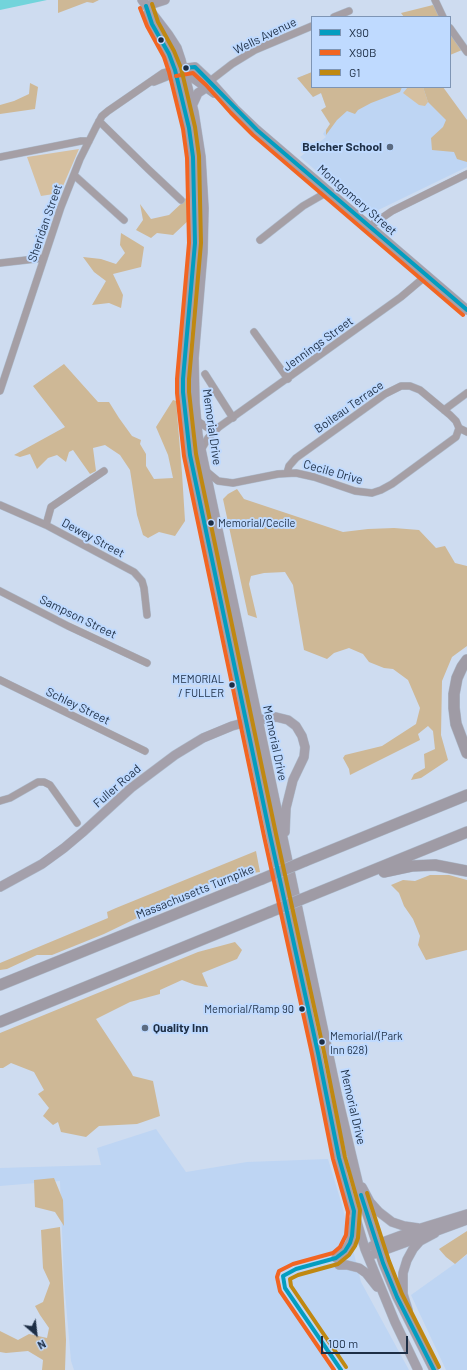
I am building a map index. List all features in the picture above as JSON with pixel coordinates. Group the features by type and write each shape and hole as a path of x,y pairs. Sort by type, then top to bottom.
{"highway":[{"path":"467,660 457,678 454,694 456,724 467,753"},
{"path":"467,673 462,687 461,712 467,734"},
{"path":"436,808 467,790"},
{"name":"Massachusetts Turnpike","path":"0,985 467,795"},
{"path":"0,1022 467,832"},
{"path":"344,882 393,869 412,866 435,865 467,871"}],"main road":[{"path":"144,3 165,0"},
{"name":"Memorial Drive","path":"144,3 158,27 177,48 191,143 195,206 194,250 183,392 186,431 190,455 339,1158 366,1252 395,1322 418,1370"},
{"path":"179,69 195,67 207,81 198,93 193,104"},
{"name":"Memorial Drive","path":"179,69 193,104 201,157 204,208 203,252 194,358 196,420 201,450 284,847 356,1178 378,1248 397,1297 434,1370"},
{"name":"Montgomery Street","path":"207,81 257,130 467,310"},
{"name":"Fuller Road","path":"0,887 42,864 64,848 131,788 175,755 207,737 232,726 276,717 288,720 296,726 302,736 305,747 304,758 293,780 286,808 284,847"},
{"path":"318,1054 328,1053"},
{"path":"356,1178 370,1202 379,1212 392,1222 404,1226 421,1228"},
{"path":"354,1211 353,1230 350,1243 338,1262 359,1268 366,1273 384,1295"},
{"path":"378,1248 421,1228 467,1214"},
{"path":"413,1328 403,1294 404,1273 407,1260 413,1249 420,1241 467,1220"},
{"path":"366,1252 435,1233"}],"street":[{"path":"435,0 443,16"},
{"path":"336,16 349,11"},
{"name":"Wells Avenue","path":"207,81 255,50 311,26"},
{"path":"451,29 467,52"},
{"name":"Sheridan Street","path":"0,391 4,366 74,174 99,121 108,111 163,73 179,69"},
{"path":"99,121 181,200"},
{"path":"0,157 81,141 89,141"},
{"path":"74,174 124,220"},
{"path":"370,226 392,211 467,174"},
{"path":"260,240 304,206 328,191"},
{"path":"0,263 44,258"},
{"name":"Jennings Street","path":"201,450 208,438 219,427 401,297 427,275"},
{"path":"254,332 288,379"},
{"path":"205,374 233,418"},
{"name":"Boileau Terrace","path":"287,473 289,466 296,458 385,394 396,388 404,386 413,387 420,390 456,421 459,428 467,432"},
{"path":"444,410 467,393"},
{"path":"196,420 208,428 212,429 219,427"},
{"name":"Cecile Drive","path":"206,471 218,481 233,483 287,473 302,474 362,493 377,492 392,484 456,437 459,428"},
{"path":"46,525 51,507 104,471"},
{"name":"Dewey Street","path":"0,505 46,525 134,572 142,581 147,616"},
{"name":"Sampson Street","path":"0,591 68,626 147,663"},
{"name":"Schley Street","path":"0,680 145,751"},
{"path":"0,801 10,798 38,782 44,782 50,785 76,823"}],"shaded area":[{"path":"0,0 47,0 0,10"},
{"path":"58,0 99,0 93,3 87,2 58,13"},
{"path":"433,5 440,16 403,16 401,13"},
{"path":"451,34 462,50 451,55"},
{"name":"Belcher School","path":"311,72 311,88 443,88 467,120 467,167 368,215 300,157 326,137 323,134 330,124 321,110 326,107 321,93 313,97 297,78"},
{"path":"311,72 311,88 402,88 400,92 371,103 358,110 355,114 347,111 337,120 326,135 326,130 330,124 321,110 326,107 321,93 313,97 297,78"},
{"path":"30,83 38,87 35,109 0,114 0,105 14,101 29,94"},
{"path":"407,88 423,88 428,102 425,106 419,105 403,93"},
{"path":"423,88 444,88 467,120 467,162 457,159 454,152 432,150 431,138 443,127 446,120 428,102"},
{"path":"79,149 60,193 41,196 27,157"},
{"path":"192,188 191,218 173,235 157,233 151,238 136,230 143,220 140,204 151,219 169,215 184,201"},
{"path":"121,233 144,247 141,267 113,274 123,295 121,308 109,303 92,305 106,281 94,272 83,257 101,259 116,264 125,253 120,245"},
{"path":"64,364 98,402 109,402 132,436 141,440 140,444 146,454 146,466 154,479 173,478 168,455 156,427 173,400 176,401 185,521 175,536 159,532 148,538 143,535 137,515 130,470 120,455 105,445 93,448 96,471 90,474 73,450 69,452 66,462 57,455 48,458 37,469 30,454 20,457 14,455 65,427 33,386"},
{"path":"237,489 244,499 343,532 394,528 419,530 436,548 445,546 455,563 467,566 467,646 452,657 442,681 441,735 448,760 421,778 411,780 414,774 425,768 424,754 435,749 433,731 428,726 418,734 420,740 350,775 349,769 343,758 345,755 382,746 416,724 420,708 408,680 393,669 384,668 369,662 363,654 349,648 334,653 327,659 304,650 293,585 285,572 264,573 251,576 249,584 257,618 248,615 223,499"},
{"path":"256,851 260,872 218,878 184,899 137,918 104,934 52,955 37,955 7,969 0,970 0,963 108,918 107,912"},
{"path":"430,875 449,875 467,880 467,950 426,960 418,945 420,936 413,919 404,906 399,893 391,885 403,880 415,881"},
{"path":"235,942 242,950 237,959 202,973 208,987 195,985 182,980 160,990 160,994 130,1002 96,1019 133,1076 153,1081 160,1116 137,1124 99,1126 86,1137 61,1132 58,1122 53,1125 43,1116 49,1108 38,1094 44,1090 34,1072 11,1063 3,1068 0,1068 0,1033 198,952"},
{"path":"156,1129 186,1172 247,1162 328,1159 342,1205 361,1282 409,1370 74,1370 71,1361 64,1281 60,1181 0,1186 0,1168 101,1165 97,1148"},
{"path":"54,1178 63,1200 64,1226 55,1212 35,1207 34,1180"},
{"path":"60,1227 66,1340 65,1370 42,1370 43,1360 28,1351 6,1353 0,1352 0,1331 18,1340 29,1334 47,1338 49,1328 35,1306 43,1302 50,1283 43,1268 41,1230"},
{"path":"467,1231 467,1254 455,1264 439,1249"},
{"path":"467,1255 467,1370 446,1370 411,1295"}],"transit line":[{"name":"G1","path":"152,4 158,22 174,51 181,68 195,127 199,156 201,243 189,379 189,392 196,454 276,834 324,1052 345,1157 360,1210 358,1238 349,1255 338,1264 298,1275 290,1279 291,1286 346,1367"},
{"name":"X90","path":"146,6 152,24 169,54 175,70 189,128 193,157 195,243 183,379 190,455 270,835 318,1053 339,1158 354,1211 352,1236 345,1251 336,1258 296,1269 283,1276 285,1288 341,1370"},
{"name":"X90B","path":"140,8 147,26 164,57 169,72 183,129 187,158 189,243 177,379 177,393 184,456 264,836 312,1054 333,1159 348,1212 346,1235 340,1247 333,1253 293,1264 279,1271 277,1277 280,1291 334,1370"},
{"name":"X90","path":"183,68 195,67 257,130 467,310"},
{"name":"X90B","path":"176,76 193,73 253,135 463,315"},
{"name":"G1","path":"367,1193 389,1261 402,1294 439,1367"},
{"name":"X90","path":"361,1195 383,1263 397,1297 434,1370"}],"place":[{"name":"Belcher School","path":"390,147"},
{"name":"Memorial/Cecile","path":"211,523"},
{"name":"MEMORIAL / FULLER","path":"232,685"},
{"name":"Memorial/Ramp 90","path":"302,1009"},
{"name":"Quality Inn","path":"145,1028"},
{"name":"Memorial/(Park Inn 628)","path":"322,1042"}]}
